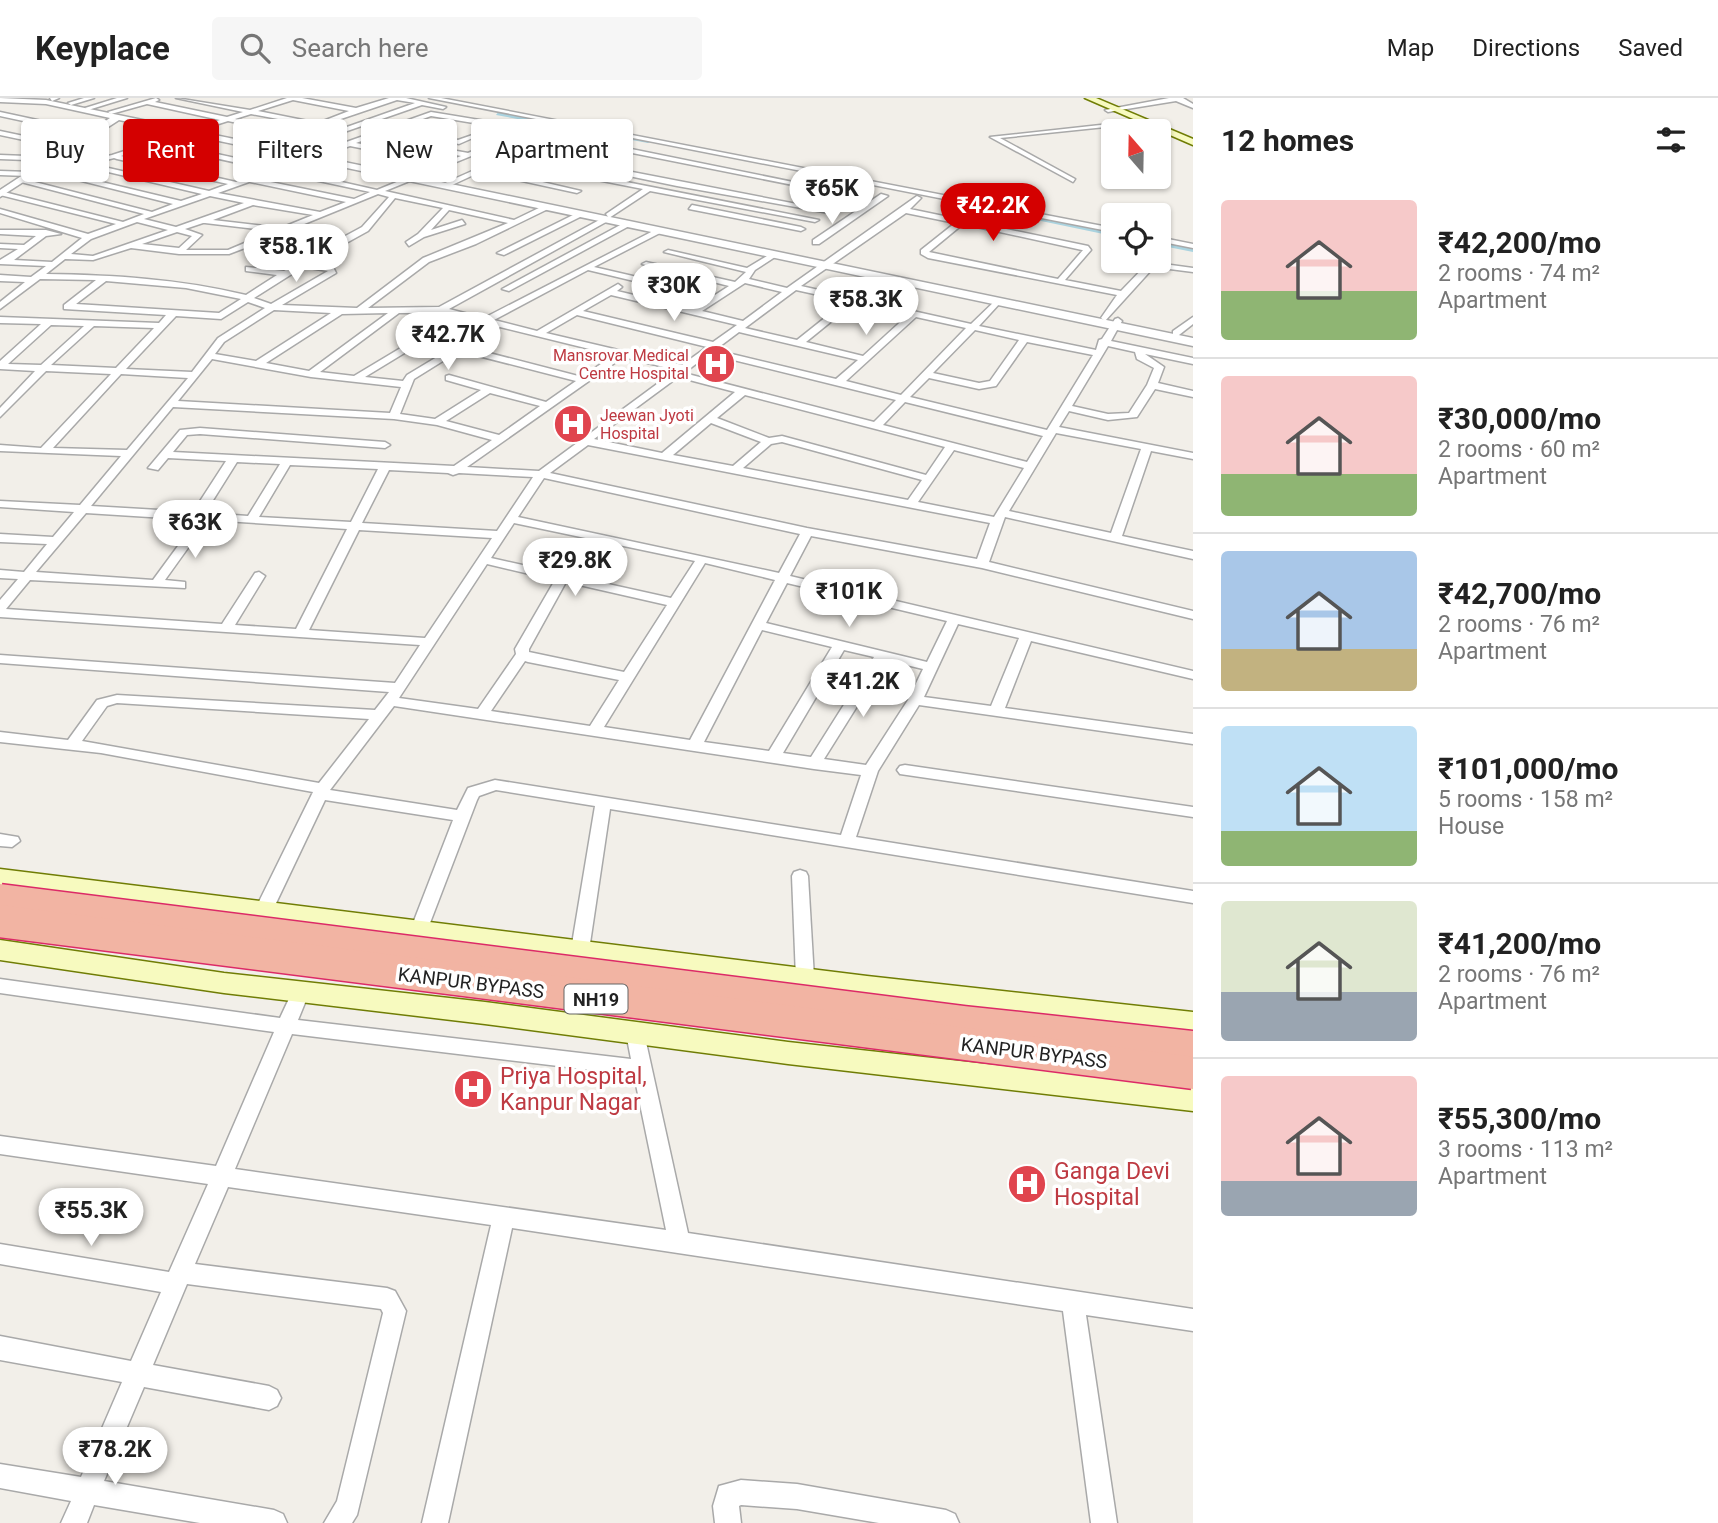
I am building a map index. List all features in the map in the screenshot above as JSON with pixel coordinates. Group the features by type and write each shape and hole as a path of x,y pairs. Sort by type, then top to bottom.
{"highway":[{"name":"KANPUR BYPASS","path":"0,900 964,1022 1193,1047"},
{"name":"KANPUR BYPASS","path":"0,921 1193,1073"}],"main road":[{"path":"1079,98 1132,119"},
{"path":"1089,98 1111,110"},
{"path":"1171,136 1193,145"},
{"path":"1171,137 1193,145"},
{"path":"0,878 262,913 1193,1023"},
{"path":"0,950 300,993 1193,1099"}],"street":[{"path":"40,98 71,103 124,98"},
{"path":"109,120 144,100 163,98"},
{"path":"179,98 287,119"},
{"path":"219,124 293,98 307,104 319,101 388,116"},
{"path":"275,117 294,111 332,119 396,98 498,111 520,119"},
{"path":"432,98 1101,228"},
{"path":"1111,110 1178,98 1193,106"},
{"path":"0,100 34,100 133,119"},
{"path":"144,100 233,121"},
{"path":"322,110 346,102"},
{"path":"90,103 114,115"},
{"path":"347,129 421,103"},
{"path":"0,114 23,119"},
{"path":"419,119 435,114 471,120"},
{"path":"297,119 311,115"},
{"path":"1073,180 993,137 1101,126"},
{"path":"461,128 471,130"},
{"path":"0,133 21,138"},
{"path":"459,142 471,137"},
{"path":"349,144 361,140"},
{"path":"13,144 21,144"},
{"path":"349,144 361,146"},
{"path":"633,151 853,195"},
{"path":"109,157 123,153"},
{"path":"457,153 468,155"},
{"path":"457,159 471,154"},
{"path":"0,156 21,157"},
{"path":"114,156 237,184"},
{"path":"675,167 688,162"},
{"path":"755,164 726,179 841,202 865,189"},
{"path":"701,173 714,167"},
{"path":"109,170 252,203 321,214"},
{"path":"0,173 21,177"},
{"path":"449,183 471,173"},
{"path":"649,178 662,173"},
{"path":"633,174 830,210 862,220"},
{"path":"677,184 689,178"},
{"path":"1,192 21,180"},
{"path":"38,182 152,214"},
{"path":"95,182 183,204"},
{"path":"0,306 88,237 244,182"},
{"path":"259,182 353,201"},
{"path":"335,182 514,222"},
{"path":"130,246 223,253 401,182"},
{"path":"436,182 1193,339"},
{"path":"443,182 627,225 826,264 997,302 1177,333 1193,339"},
{"path":"538,182 577,191"},
{"path":"359,310 426,260 473,242 595,182"},
{"path":"609,182 815,220"},
{"path":"708,188 717,183"},
{"path":"31,221 120,188"},
{"path":"441,310 606,218 647,190"},
{"path":"1,192 123,224"},
{"path":"309,199 321,195"},
{"path":"69,306 175,311 216,317 251,299 301,264 365,229 394,195"},
{"path":"816,242 884,196"},
{"path":"224,983 322,792 394,695 541,474 826,264 905,210 917,198"},
{"path":"62,256 99,257 252,203"},
{"path":"285,208 297,204"},
{"path":"679,205 801,229"},
{"path":"409,244 421,236 448,207"},
{"path":"786,237 830,210"},
{"path":"905,210 1086,248 1059,282"},
{"path":"0,211 88,237"},
{"path":"0,226 12,215"},
{"path":"501,253 580,215"},
{"path":"137,220 198,236 180,250"},
{"path":"199,221 281,230"},
{"path":"421,236 462,222"},
{"path":"873,222 884,224"},
{"path":"961,222 924,252 931,256 1123,294"},
{"path":"506,289 627,225"},
{"path":"3,262 52,227"},
{"path":"485,321 657,231"},
{"path":"0,232 77,235"},
{"path":"538,334 609,292 667,250 691,238"},
{"path":"806,240 826,245"},
{"path":"636,242 648,245"},
{"path":"1171,242 1193,246"},
{"path":"249,244 327,250"},
{"path":"0,246 25,247"},
{"path":"836,247 847,249"},
{"path":"667,250 749,270 772,255"},
{"path":"3,262 52,264"},
{"path":"0,610 53,541 171,404 221,340 333,271 329,267 301,264"},
{"path":"646,264 852,300 1096,353"},
{"path":"982,564 999,517 1096,353 1123,294 1152,264 1193,270"},
{"path":"588,268 716,298"},
{"path":"248,269 286,274"},
{"path":"695,312 752,274 749,270"},
{"path":"0,278 104,278 175,284 241,294 272,307 340,311 441,310 621,354 742,392 1030,466"},
{"path":"104,278 15,350 0,366 195,375"},
{"path":"609,292 695,312 799,343 865,359"},
{"path":"0,296 11,297"},
{"path":"799,343 852,300"},
{"path":"876,426 997,302"},
{"path":"311,374 400,309"},
{"path":"44,451 175,311"},
{"path":"258,364 340,311"},
{"path":"575,312 905,399 1050,432 1193,456"},
{"path":"838,383 914,314"},
{"path":"355,379 461,315"},
{"path":"0,320 162,326"},
{"path":"1177,333 1193,320"},
{"path":"0,414 43,368 92,324"},
{"path":"394,416 410,377 498,324"},
{"path":"929,374 979,386 993,384 1025,339"},
{"path":"1102,342 1193,361"},
{"path":"458,348 582,380"},
{"path":"0,349 15,350"},
{"path":"1065,407 1117,418 1133,415 1152,385 1159,367 1140,356 1140,350"},
{"path":"453,472 621,354"},
{"path":"210,356 311,374 405,384"},
{"path":"449,378 546,405"},
{"path":"1152,385 1193,394"},
{"path":"437,422 489,389"},
{"path":"663,457 742,392"},
{"path":"171,404 251,422 385,446"},
{"path":"154,468 184,432 251,422 394,416 437,422 498,438"},
{"path":"709,418 768,440 782,439 929,479"},
{"path":"735,470 768,440"},
{"path":"586,441 911,504 1115,538 1193,555"},
{"path":"911,504 951,446"},
{"path":"0,447 129,453"},
{"path":"1115,538 1147,447"},
{"path":"164,455 453,472 541,474 807,532 982,564 1193,615"},
{"path":"157,583 201,516 233,459"},
{"path":"251,520 286,463"},
{"path":"301,633 384,468"},
{"path":"0,504 500,535"},
{"path":"511,519 702,559 1193,675"},
{"path":"694,746 807,532"},
{"path":"0,538 53,541"},
{"path":"594,731 702,559"},
{"path":"484,560 674,603"},
{"path":"0,574 181,585"},
{"path":"226,628 259,576"},
{"path":"481,715 523,654 522,649 562,578"},
{"path":"0,610 429,642"},
{"path":"847,841 870,771 915,700 954,619"},
{"path":"759,625 931,667"},
{"path":"996,712 1026,636"},
{"path":"774,758 840,645"},
{"path":"523,654 528,658 628,677"},
{"path":"814,764 882,655"},
{"path":"0,659 394,695 481,715 870,771"},
{"path":"72,744 102,703 117,699 379,715"},
{"path":"915,700 1193,739"},
{"path":"0,737 72,744 463,816"},
{"path":"905,771 1193,812"},
{"path":"419,931 473,792 495,785 1193,897"},
{"path":"580,950 603,803"},
{"path":"800,876 805,978"},
{"path":"0,986 285,1026 642,1068"},
{"path":"74,1523 300,993"},
{"path":"635,1033 679,1242"},
{"path":"0,1145 679,1242 1193,1320"},
{"path":"435,1523 504,1217"},
{"path":"0,1254 177,1279 387,1299 395,1311 348,1506 337,1523"},
{"path":"1073,1300 1104,1523"},
{"path":"0,1348 269,1398"},
{"path":"0,1476 274,1523"},
{"path":"728,1523 728,1495 734,1491 773,1493 946,1523"}],"waterway":[{"path":"499,113 648,141"},
{"path":"963,202 1101,231"},
{"path":"1171,245 1193,249"}],"place":[{"name":"Mansrovar Medical Centre Hospital","path":"716,364"},
{"name":"Jeewan Jyoti Hospital","path":"573,424"},
{"name":"Priya Hospital, Kanpur Nagar","path":"473,1089"},
{"name":"Ganga Devi Hospital","path":"1027,1184"}]}
